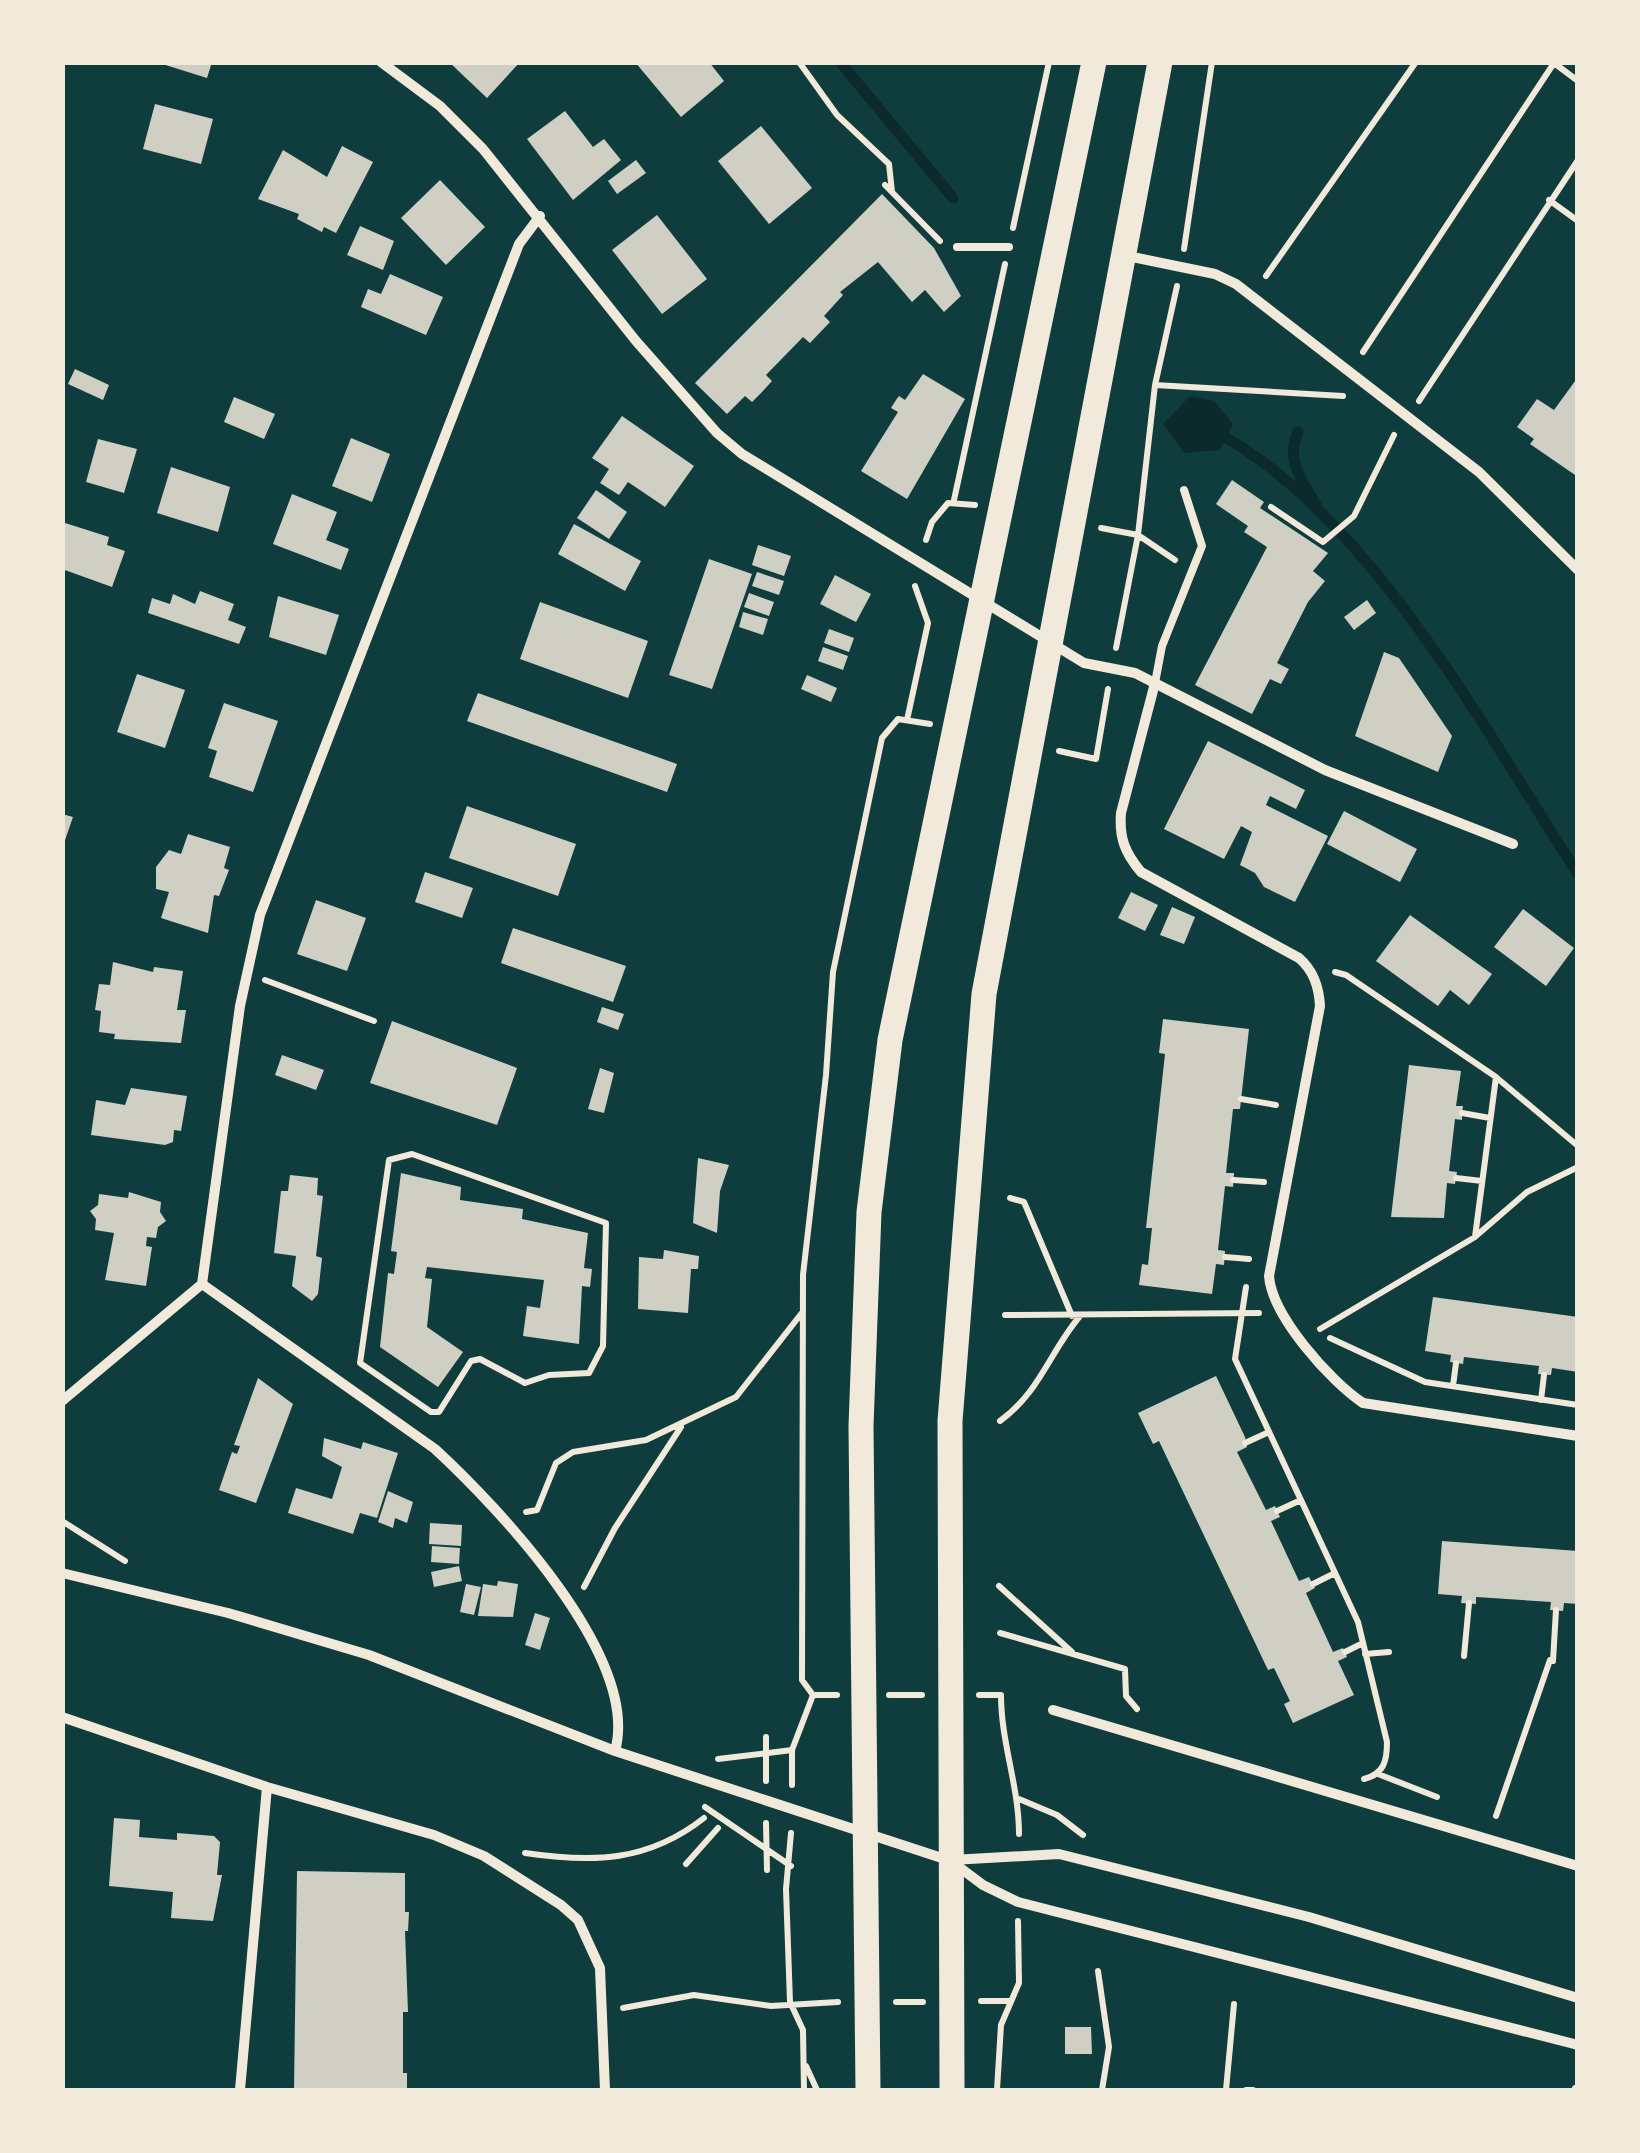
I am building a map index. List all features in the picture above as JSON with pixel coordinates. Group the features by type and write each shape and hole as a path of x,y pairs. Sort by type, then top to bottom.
{"main road":[{"path":"868,2090 861,1426 868,1212 890,1040 1094,62"},
{"path":"952,2090 950,1422 984,994 1160,62"}],"street":[{"path":"381,62 440,106 540,216 636,341 717,433 742,454 1084,663 1136,673 1325,770 1513,844"},
{"path":"62,1402 202,1284 245,974 260,915 519,244 540,216"},
{"path":"1122,255 1214,274 1236,284 1479,472 1578,570"},
{"path":"1154,682 1121,813 1119,834 1130,859 1141,872 1299,958 1308,966 1319,990 1269,1276 1275,1303 1338,1386 1363,1403 1578,1436"},
{"path":"202,1284 435,1449 490,1506 573,1605 602,1658 620,1730 614,1751"},
{"path":"62,1573 228,1613 369,1655 614,1751 951,1860 982,1885 1018,1902 1578,2045"},
{"path":"1054,1710 1578,1866"},
{"path":"62,1717 267,1787 434,1835 484,1856 561,1904 578,1920 600,1968 604,2090"},
{"path":"240,2090 267,1787"},
{"path":"951,1860 1019,1853 1059,1854 1309,1917 1578,1998"}],"lane":[{"path":"957,247 1009,247"},
{"path":"1154,682 1162,646 1202,546 1184,490"}],"path":[{"path":"799,62 837,115 890,164 892,192"},
{"path":"954,500 1048,62"},
{"path":"1190,220 1212,62"},
{"path":"1266,276 1416,62"},
{"path":"1362,352 1554,63 1578,81"},
{"path":"1421,398 1578,160"},
{"path":"885,184 953,254 957,247"},
{"path":"1549,200 1578,221"},
{"path":"1155,385 1346,396"},
{"path":"1272,507 1325,541 1354,516 1395,434"},
{"path":"1138,535 1193,571"},
{"path":"908,720 928,624 920,610"},
{"path":"1331,971 1346,975 1496,1077 1578,1146"},
{"path":"245,974 374,1021"},
{"path":"1475,1236 1496,1077"},
{"path":"1241,1098 1276,1105"},
{"path":"1462,1114 1490,1118"},
{"path":"412,1154 606,1223 602,1356 581,1376 511,1382 480,1359 471,1361 439,1412 431,1412 360,1364 389,1160 394,1156 412,1154"},
{"path":"1578,1167 1527,1192 1475,1236 1320,1329 1330,1339 1425,1382 1578,1405"},
{"path":"1456,1178 1482,1181"},
{"path":"1234,1180 1264,1182"},
{"path":"1010,1198 1024,1202 1076,1316"},
{"path":"1225,1257 1251,1259"},
{"path":"1391,1271 1401,1281"},
{"path":"490,1506 538,1510 556,1463 574,1452 646,1440 736,1397 774,1343 802,1313"},
{"path":"1005,1315 1256,1315"},
{"path":"1000,1421 1026,1402 1076,1316"},
{"path":"1240,1321 1235,1358 1335,1572 1363,1643 1387,1760 1378,1774 1366,1780 1347,1774"},
{"path":"1453,1386 1456,1363"},
{"path":"1541,1400 1544,1375"},
{"path":"573,1605 615,1528 682,1426"},
{"path":"1244,1443 1269,1432"},
{"path":"1277,1510 1301,1500"},
{"path":"62,1521 125,1561"},
{"path":"1312,1584 1335,1572"},
{"path":"999,1586 1012,1593 1078,1656"},
{"path":"1464,1656 1469,1604"},
{"path":"1496,1816 1552,1660 1556,1610"},
{"path":"1000,1634 1125,1668 1126,1696 1144,1713"},
{"path":"1344,1652 1363,1643"},
{"path":"1365,1654 1389,1652"},
{"path":"791,1866 691,1798 679,1772 691,1762 792,1750"},
{"path":"1019,1799 1019,1853"},
{"path":"484,1856 516,1852 578,1861 632,1857 679,1838 704,1818"},
{"path":"686,1864 718,1828"},
{"path":"786,1890 790,2002 803,2030 804,2090"},
{"path":"997,2090 1001,2025 1019,1982 1018,1902"},
{"path":"1098,1971 1109,2047 1102,2090"},
{"path":"604,2012 694,1996 771,2006 790,2002"},
{"path":"1226,2090 1234,2004"},
{"path":"804,2060 818,2090"}],"water":[{"path":"1190,396 1214,401 1233,424 1220,450 1184,453 1163,424"}],"building":[{"path":"156,62 212,62 207,78"},
{"path":"449,62 520,62 487,98"},
{"path":"635,62 709,62 724,81 681,117"},
{"path":"155,104 213,119 201,164 143,149"},
{"path":"565,111 593,147 604,139 621,160 573,200 527,139"},
{"path":"761,126 812,188 769,224 718,161"},
{"path":"342,146 373,162 336,233 324,227 322,232 297,219 299,214 258,199 283,150 327,177"},
{"path":"636,160 646,173 617,194 608,181"},
{"path":"440,180 485,227 446,265 401,218"},
{"path":"882,194 934,248 961,296 944,312 925,290 912,302 878,262 840,292 843,295 824,316 830,322 810,343 803,337 766,375 772,381 762,392 752,402 745,396 727,414 695,383"},
{"path":"657,215 707,279 662,314 612,250"},
{"path":"360,226 394,241 383,270 347,255"},
{"path":"390,274 443,297 426,335 361,307 368,289 381,294"},
{"path":"75,369 109,385 103,400 68,384"},
{"path":"923,374 965,399 907,499 861,471 898,412 891,408 896,400 899,396 905,400"},
{"path":"1578,377 1578,477 1530,444 1534,439 1517,427 1537,399 1554,410"},
{"path":"234,397 275,414 264,439 224,422"},
{"path":"622,416 694,466 665,507 628,482 619,495 600,483 609,469 592,458"},
{"path":"351,438 390,454 372,502 332,486"},
{"path":"98,439 137,449 124,493 86,482"},
{"path":"171,467 230,487 218,532 157,513"},
{"path":"1232,480 1264,502 1260,508 1328,553 1313,571 1325,581 1308,602 1277,663 1289,669 1281,684 1270,679 1252,714 1195,685 1267,547 1244,532 1248,526 1216,504"},
{"path":"596,490 627,512 609,539 577,518"},
{"path":"292,494 337,512 326,540 349,549 341,570 273,544"},
{"path":"62,522 109,537 107,545 125,551 112,587 62,569"},
{"path":"574,524 641,561 625,591 558,554"},
{"path":"758,545 791,556 784,576 752,565"},
{"path":"709,559 752,574 712,689 669,675"},
{"path":"757,572 784,581 779,595 752,586"},
{"path":"835,575 871,594 856,622 820,604"},
{"path":"200,591 234,604 228,620 246,627 239,644 148,613 152,598 170,604 173,594 195,604"},
{"path":"749,593 774,602 769,616 744,607"},
{"path":"278,596 339,615 326,655 269,637"},
{"path":"1367,600 1376,613 1354,630 1344,617"},
{"path":"540,602 648,641 628,698 520,659"},
{"path":"743,612 768,619 763,635 739,627"},
{"path":"829,629 854,638 849,652 824,643"},
{"path":"823,647 848,656 843,670 818,661"},
{"path":"1384,652 1399,658 1452,736 1438,772 1355,736"},
{"path":"137,674 185,690 165,748 117,732"},
{"path":"807,675 837,688 831,702 801,689"},
{"path":"478,693 677,764 667,792 467,721"},
{"path":"224,703 278,721 253,792 209,777 217,751 208,748"},
{"path":"1208,741 1305,790 1296,809 1270,796 1266,805 1328,836 1295,902 1264,887 1255,873 1240,865 1252,832 1241,826 1224,859 1164,829"},
{"path":"467,806 576,844 558,896 449,858"},
{"path":"1344,811 1417,849 1400,882 1327,844"},
{"path":"62,814 73,817 63,846 62,846"},
{"path":"188,834 230,847 224,868 229,870 219,896 214,895 208,933 161,918 169,892 156,889 156,867 169,850 181,854"},
{"path":"425,872 473,888 462,918 415,902"},
{"path":"1131,892 1158,905 1145,931 1118,918"},
{"path":"316,900 366,918 347,971 297,954"},
{"path":"1172,907 1195,917 1184,944 1160,935"},
{"path":"1523,909 1574,948 1546,986 1494,947"},
{"path":"1410,915 1492,974 1469,1005 1450,990 1438,1006 1376,961"},
{"path":"513,928 626,966 613,1002 501,963"},
{"path":"113,962 153,972 154,967 183,971 177,1010 186,1010 181,1043 114,1039 115,1034 99,1032 101,1011 95,1010 99,984 110,985"},
{"path":"602,1007 624,1014 618,1030 597,1022"},
{"path":"1163,1019 1249,1029 1240,1109 1233,1109 1226,1173 1234,1173 1233,1187 1225,1186 1218,1250 1225,1251 1224,1265 1216,1264 1212,1294 1139,1285 1142,1264 1148,1265 1152,1228 1146,1228 1165,1054 1159,1053"},
{"path":"392,1021 517,1068 497,1125 370,1083"},
{"path":"282,1055 324,1070 316,1090 275,1075"},
{"path":"1409,1065 1461,1071 1456,1106 1463,1106 1462,1120 1455,1119 1449,1171 1457,1172 1455,1184 1447,1183 1444,1218 1391,1217"},
{"path":"600,1068 614,1073 604,1113 588,1109"},
{"path":"131,1088 187,1096 181,1131 174,1130 173,1142 165,1145 91,1135 96,1100 125,1105"},
{"path":"698,1158 729,1165 720,1191 717,1233 693,1223"},
{"path":"401,1173 461,1187 460,1200 523,1209 522,1219 588,1233 584,1268 592,1269 590,1287 582,1286 579,1344 523,1336 527,1306 540,1308 544,1280 427,1267 425,1278 432,1279 427,1327 463,1352 438,1387 380,1347 388,1273 394,1274 397,1252 391,1251"},
{"path":"290,1175 318,1178 317,1195 323,1196 316,1256 322,1258 318,1294 312,1301 292,1286 296,1256 274,1253 281,1191 288,1191"},
{"path":"129,1192 161,1202 160,1212 166,1221 158,1227 156,1238 147,1237 146,1246 152,1247 146,1286 105,1280 114,1233 95,1230 96,1219 90,1211 98,1205 99,1194 128,1198"},
{"path":"664,1250 699,1256 698,1269 691,1269 688,1313 638,1309 639,1257 663,1259"},
{"path":"1433,1297 1578,1317 1578,1372 1552,1368 1551,1375 1538,1374 1539,1366 1464,1357 1463,1364 1450,1362 1451,1355 1425,1351"},
{"path":"1216,1376 1245,1437 1247,1447 1237,1452 1266,1510 1275,1506 1280,1517 1271,1521 1299,1581 1309,1577 1315,1588 1306,1593 1333,1652 1343,1648 1347,1657 1338,1661 1354,1695 1293,1723 1284,1704 1290,1701 1274,1668 1268,1670 1159,1441 1153,1444 1138,1413"},
{"path":"258,1378 293,1404 256,1503 219,1490 232,1452 237,1454 240,1446 234,1445"},
{"path":"324,1438 361,1449 363,1442 398,1453 377,1518 360,1513 353,1534 288,1513 296,1488 332,1499 342,1467 322,1456"},
{"path":"388,1491 413,1502 407,1523 395,1518 393,1528 378,1522"},
{"path":"430,1523 462,1525 461,1546 429,1544"},
{"path":"1442,1541 1578,1551 1578,1604 1564,1603 1563,1611 1550,1610 1551,1602 1476,1597 1476,1604 1461,1603 1462,1596 1438,1594"},
{"path":"432,1546 460,1548 459,1564 431,1562"},
{"path":"459,1566 462,1581 434,1587 431,1572"},
{"path":"498,1581 518,1584 513,1617 478,1616 483,1584 497,1586"},
{"path":"466,1584 481,1587 474,1615 460,1612"},
{"path":"535,1613 550,1618 540,1650 525,1645"},
{"path":"114,1818 140,1820 139,1837 177,1840 177,1833 214,1836 220,1842 217,1875 222,1875 213,1921 171,1918 173,1892 109,1886"},
{"path":"297,1871 405,1873 405,1912 409,1912 405,1931 408,2012 403,2012 403,2073 407,2073 407,2090 294,2090"},
{"path":"1065,2027 1091,2027 1092,2054 1065,2054"}],"waterway":[{"path":"840,62 953,198"},
{"path":"1216,432 1272,469 1324,515 1373,570 1462,692 1578,874"},
{"path":"1298,432 1294,461 1316,505"}]}
